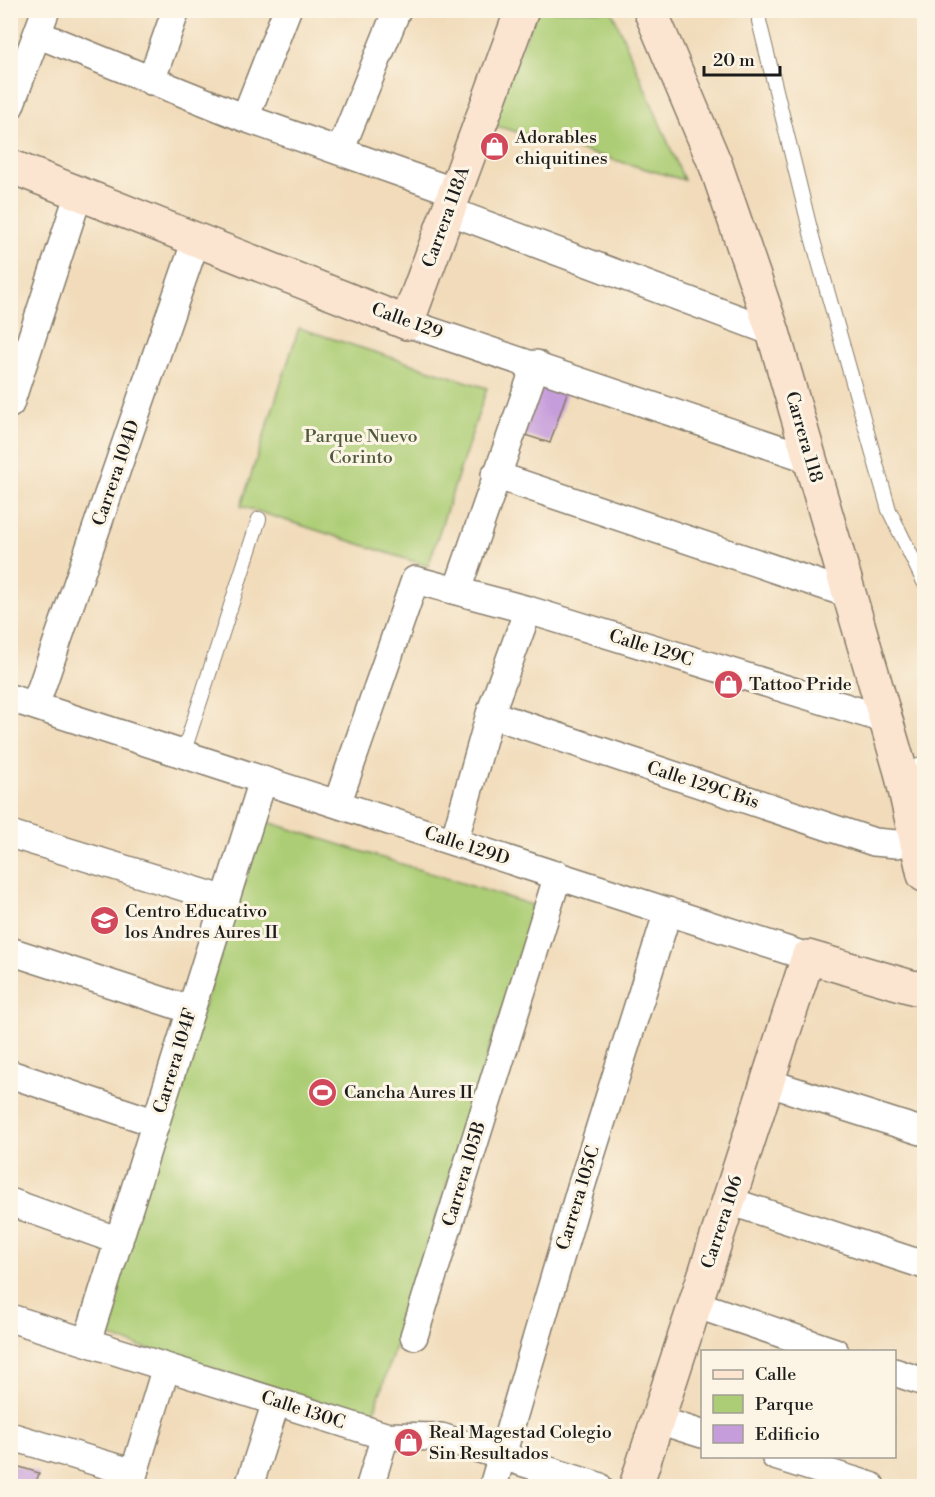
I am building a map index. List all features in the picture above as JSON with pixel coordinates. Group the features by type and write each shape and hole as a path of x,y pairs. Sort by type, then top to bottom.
{"street":[{"path":"151,81 176,10"},
{"path":"245,118 287,10"},
{"path":"340,151 397,10"},
{"name":"Carrera 118A","path":"407,323 522,10"},
{"name":"Carrera 118","path":"650,10 716,166 773,332 886,720 913,768 917,839 924,875"},
{"path":"10,106 41,22 151,81 245,118 340,151 452,202 773,332"},
{"name":"Calle 129","path":"10,166 407,323 536,364 754,442 810,459"},
{"path":"10,404 79,193"},
{"name":"Carrera 104D","path":"23,702 196,240"},
{"path":"456,590 536,364"},
{"path":"495,475 849,594"},
{"name":"Calle 129C","path":"337,804 415,580 528,610 886,720"},
{"path":"454,842 490,714 528,610"},
{"name":"Calle 129D","path":"23,702 808,957 915,987 924,987"},
{"name":"Calle 129C Bis","path":"490,714 874,842 897,844 917,839"},
{"name":"Carrera 104F","path":"87,1342 263,780"},
{"path":"10,834 226,900"},
{"name":"Carrera 105B","path":"414,1336 558,875"},
{"name":"Carrera 105C","path":"493,1486 581,1187 668,911"},
{"path":"10,951 191,1010"},
{"name":"Carrera 106","path":"636,1486 808,957"},
{"path":"10,1074 156,1123"},
{"path":"766,1082 924,1132"},
{"path":"729,1201 924,1265"},
{"path":"10,1202 119,1241"},
{"path":"695,1304 830,1350"},
{"name":"Calle 130C","path":"10,1318 385,1436 441,1437 598,1486"},
{"path":"10,1436 132,1480 166,1367"},
{"path":"896,1373 924,1382"},
{"path":"249,1486 276,1402"},
{"path":"658,1420 701,1434"},
{"path":"370,1486 385,1436"},
{"path":"781,1458 871,1486"}],"lane":[{"path":"760,10 759,21 812,237 885,499 924,582"},
{"path":"183,754 259,519"}],"green space":[{"path":"537,11 612,11 684,180 489,124"},
{"name":"Parque Nuevo Corinto","path":"299,328 487,388 428,566 241,506"},
{"name":"Cancha Aures II","path":"265,821 535,906 372,1419 101,1334 130,1229"}],"building":[{"path":"543,372 571,381 550,443 522,434"},
{"path":"10,1464 39,1473 35,1486 10,1486"}],"place":[{"name":"Adorables chiquitines","path":"494,147"},
{"name":"Tattoo Pride","path":"728,684"},
{"name":"Centro Educativo los Andres Aures II","path":"104,921"},
{"name":"Cancha Aures II","path":"323,1092"},
{"name":"Real Magestad Colegio Sin Resultados","path":"408,1442"}]}
